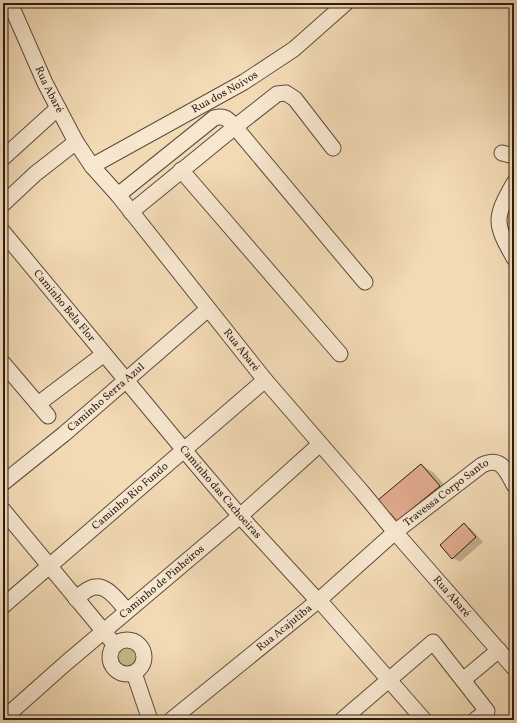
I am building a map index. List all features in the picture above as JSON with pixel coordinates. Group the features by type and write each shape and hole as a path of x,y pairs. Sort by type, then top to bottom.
{"street":[{"name":"Rua Abaré","path":"10,3 45,83 76,142 92,166 131,212 265,380 362,492 394,532 514,668"},
{"name":"Rua dos Noivos","path":"92,166 244,82 294,49 346,3"},
{"path":"131,212 181,170 277,94 286,94 295,99 333,148"},
{"path":"3,158 58,108"},
{"path":"118,196 214,118 223,116 226,117 365,282"},
{"path":"3,204 35,174 76,142"},
{"path":"181,170 340,354"},
{"path":"514,183 501,207 498,218 500,230 514,258"},
{"name":"Caminho Bela Flor","path":"3,232 126,381"},
{"name":"Caminho Serra Azul","path":"3,483 64,434 208,309"},
{"path":"38,404 104,354"},
{"path":"3,363 48,416"},
{"name":"Caminho Rio Fundo","path":"3,606 265,380"},
{"name":"Caminho das Cachoeiras","path":"126,381 240,516 318,600 424,720"},
{"name":"Caminho de Pinheiros","path":"3,719 240,516 320,444"},
{"name":"Travessa Corpo Santo","path":"394,532 482,465 487,463 498,463 505,468 514,485"},
{"path":"3,510 115,645"},
{"name":"Rua Acajutiba","path":"171,720 318,600 394,532"},
{"path":"76,599 89,589 95,587 104,588 128,611"},
{"path":"127,640 134,641 139,645 143,651 144,657 143,664 139,669 134,673 127,674 121,673 115,669 111,664 110,657 111,651 115,645 120,641 127,640"},
{"path":"342,720 433,642 463,680 481,716"},
{"path":"463,680 499,650"},
{"path":"134,673 150,720"}],"shaded area":[{"path":"126,644 131,645 137,651 137,661 131,667 126,668 121,667 115,661 114,656 115,651 121,645"}],"building":[{"path":"421,464 440,486 397,521 378,500"},
{"path":"464,523 476,537 452,559 440,545"}]}
